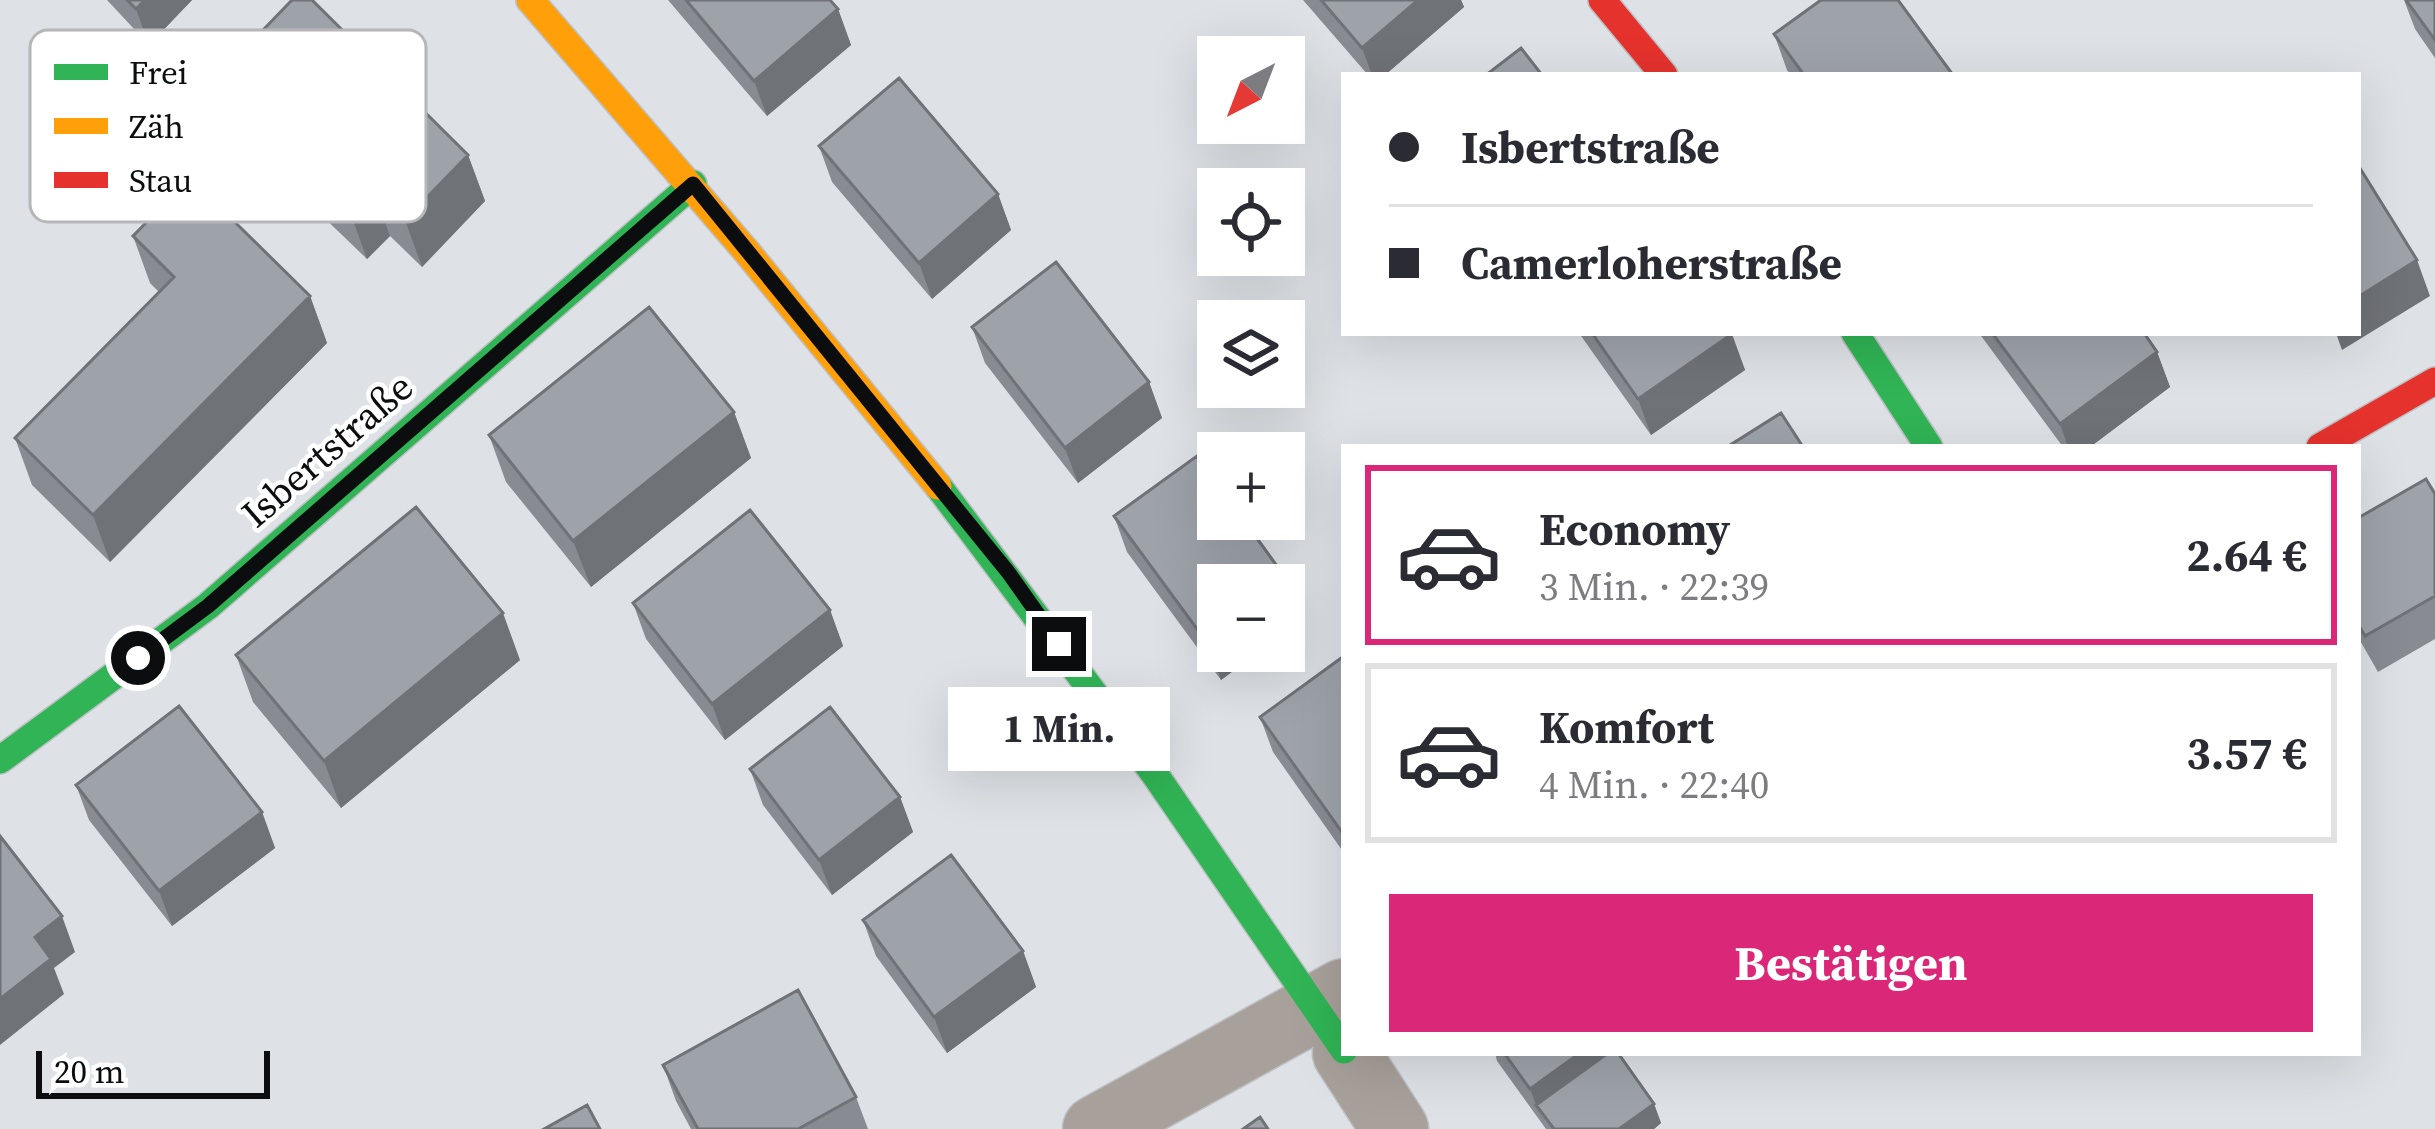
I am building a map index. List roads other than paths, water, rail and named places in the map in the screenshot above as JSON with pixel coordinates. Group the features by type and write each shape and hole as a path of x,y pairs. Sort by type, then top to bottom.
{"street":[{"path":"530,0 693,184 1008,572 1337,1026 1096,1129"},
{"path":"1602,0 1662,72"},
{"name":"Isbertstraße","path":"0,760 208,606 693,184"},
{"path":"1857,336 1927,444"},
{"path":"2325,444 2435,381"},
{"path":"1354,1056 1395,1129"}]}
